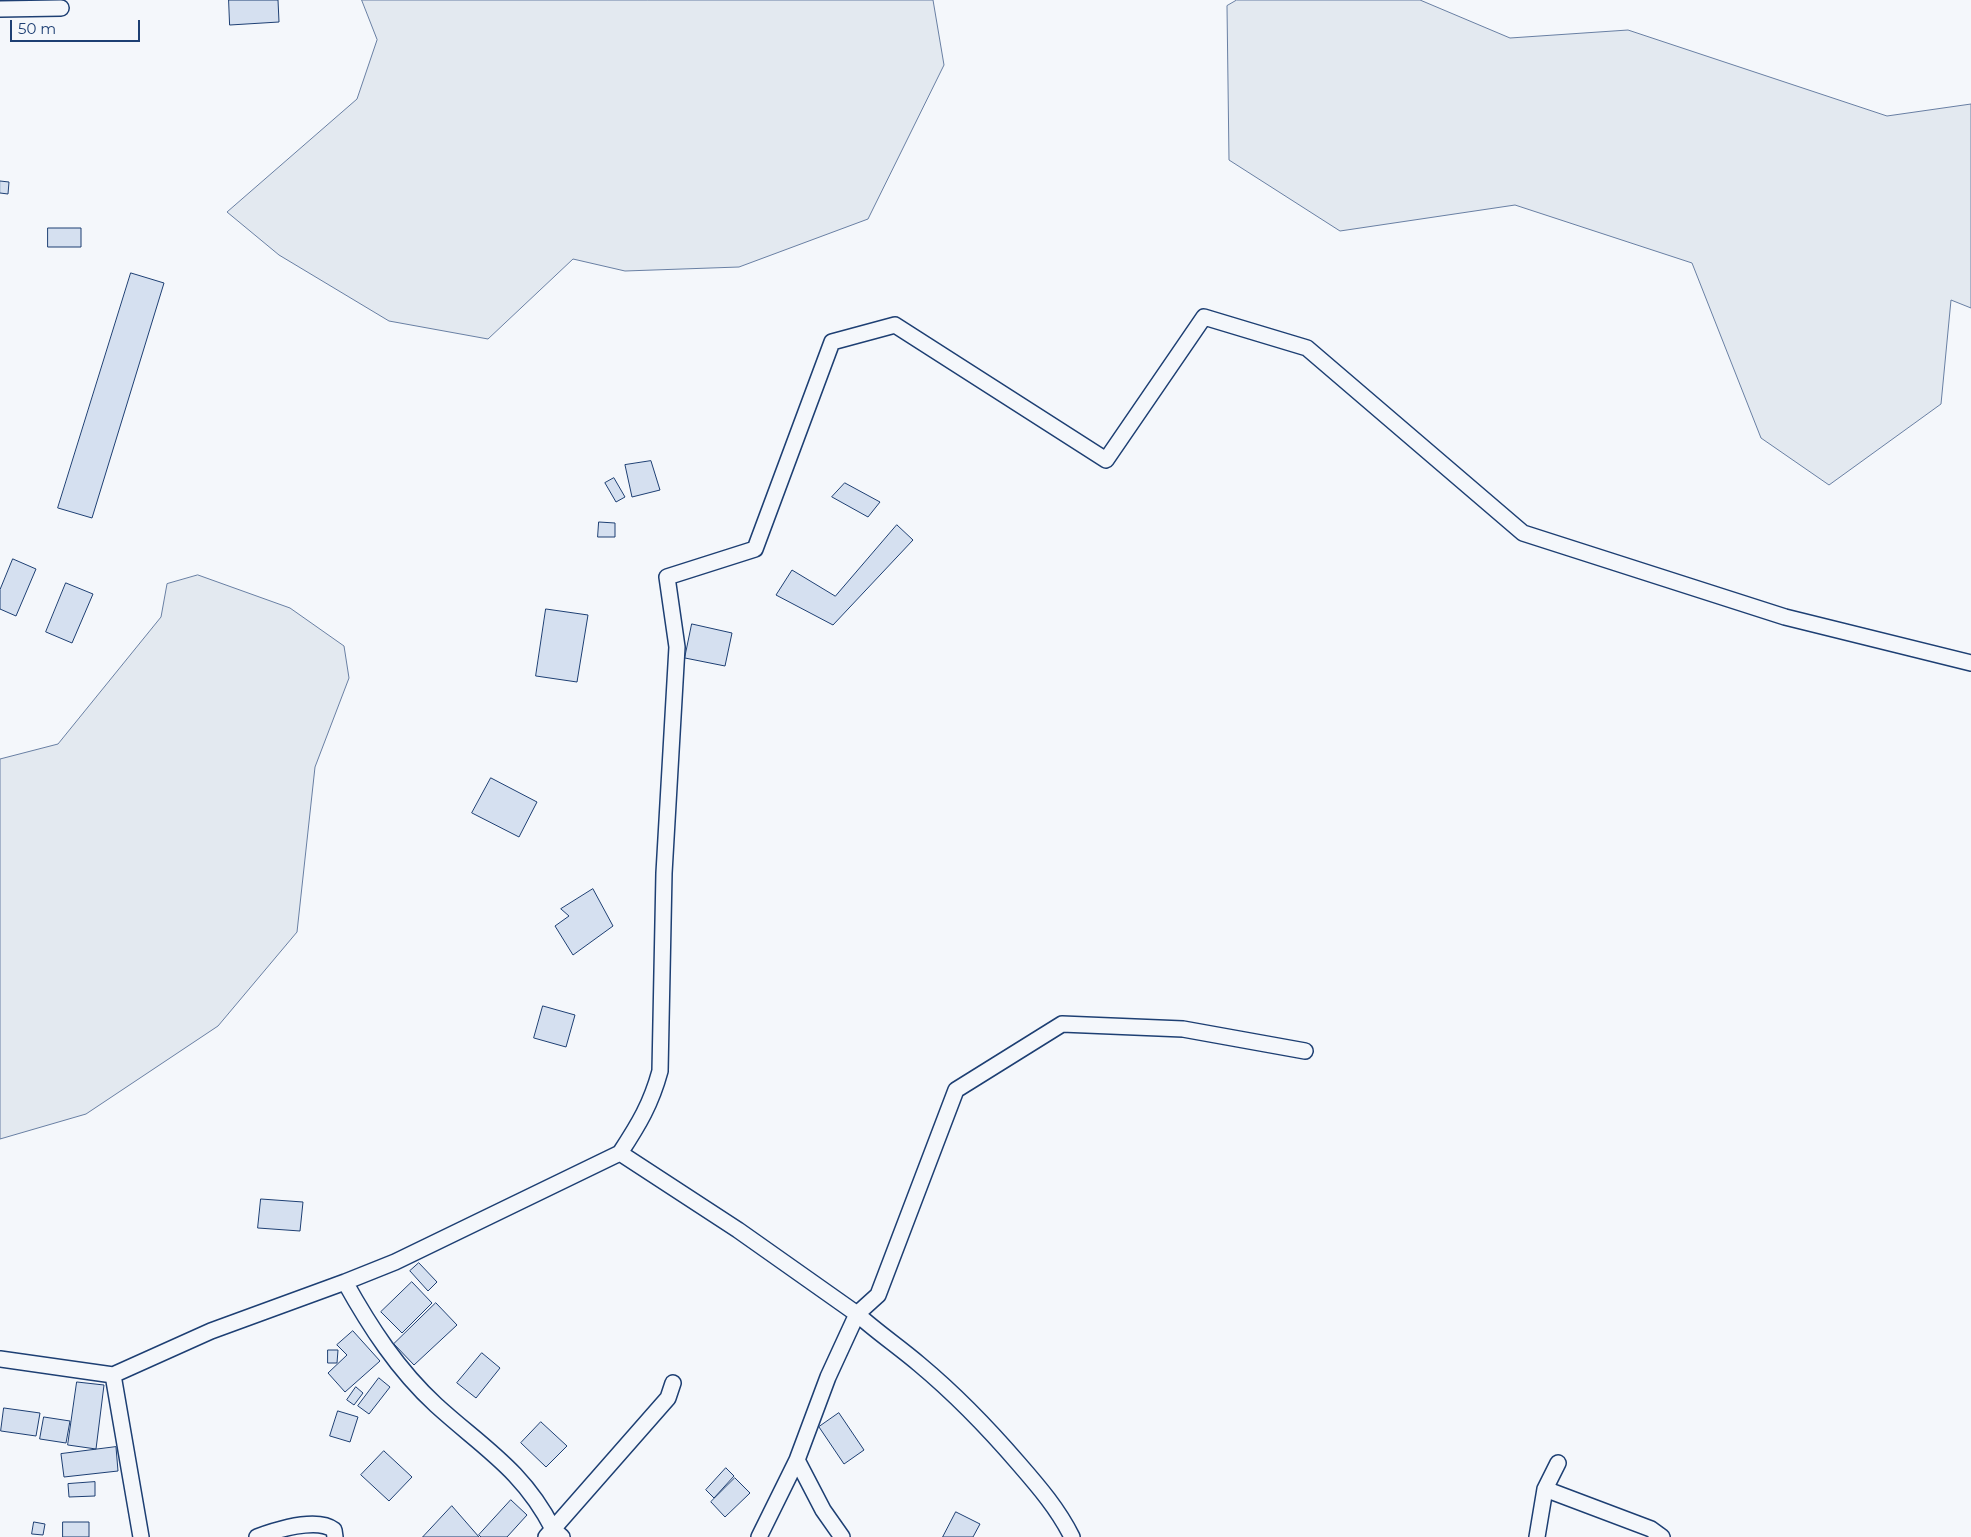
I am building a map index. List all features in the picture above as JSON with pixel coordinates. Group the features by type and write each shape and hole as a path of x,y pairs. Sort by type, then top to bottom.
{"street":[{"path":"0,8 61,8"},
{"path":"0,1359 113,1375 211,1331 395,1262 620,1153 645,1114 654,1093 660,1071 664,873 677,647 667,577 755,549 832,342 895,325 1106,460 1204,317 1306,348 1523,533 1785,617 1971,663"},
{"path":"759,1537 797,1460 828,1377 857,1314 878,1295 956,1090 1062,1024 1182,1029 1305,1050"},
{"path":"620,1153 738,1230 857,1314 919,1364 961,1402 996,1438 1047,1497 1061,1516 1072,1537"},
{"path":"345,1282 371,1327 413,1381 436,1405 504,1463 529,1490 543,1510 553,1534 668,1398 673,1383"},
{"path":"113,1375 141,1537"},
{"path":"797,1460 823,1510 842,1537"},
{"path":"1537,1537 1545,1489 1558,1463"},
{"path":"1545,1489 1651,1529 1662,1537"},
{"path":"257,1537 293,1527 323,1525 334,1530 335,1537"}],"shaded area":[{"path":"362,0 933,0 944,65 868,219 739,267 625,271 573,259 488,339 389,321 279,255 227,212 357,99 377,40"},
{"path":"1237,0 1420,0 1510,38 1628,30 1887,116 1971,104 1971,308 1951,300 1941,404 1829,485 1761,438 1692,263 1515,205 1340,231 1229,160 1227,6"},
{"path":"198,575 290,608 344,646 349,678 315,767 297,932 218,1026 86,1114 0,1139 0,759 58,744 161,617 167,584"}],"building":[{"path":"229,0 278,0 279,22 230,25"},
{"path":"0,181 9,182 8,194 0,193"},
{"path":"48,228 81,228 81,247 48,247"},
{"path":"131,273 164,283 92,518 58,508"},
{"path":"651,461 660,490 632,497 625,465"},
{"path":"614,478 625,497 616,502 605,483"},
{"path":"845,483 880,502 868,517 832,497"},
{"path":"599,522 615,523 615,537 598,537"},
{"path":"897,525 913,540 833,625 776,595 792,570 835,596"},
{"path":"13,559 36,569 16,616 0,609 0,590"},
{"path":"66,583 93,594 72,643 46,632"},
{"path":"546,609 588,615 577,682 536,676"},
{"path":"692,624 732,633 725,666 685,658"},
{"path":"491,778 537,802 519,837 472,813"},
{"path":"593,889 613,926 573,955 555,926 569,916 561,909"},
{"path":"543,1006 575,1015 566,1047 534,1038"},
{"path":"261,1199 303,1202 300,1231 258,1228"},
{"path":"419,1263 437,1282 428,1291 410,1271"},
{"path":"412,1282 432,1303 402,1333 381,1312"},
{"path":"436,1303 457,1325 414,1365 394,1344"},
{"path":"353,1331 380,1361 345,1392 328,1373 347,1355 337,1345"},
{"path":"328,1350 338,1350 337,1363 328,1363"},
{"path":"482,1353 500,1368 476,1398 457,1383"},
{"path":"379,1378 390,1387 369,1414 358,1406"},
{"path":"77,1382 104,1385 96,1449 68,1445"},
{"path":"356,1387 363,1393 354,1405 347,1400"},
{"path":"4,1408 40,1413 36,1436 1,1431"},
{"path":"338,1411 358,1417 350,1442 330,1436"},
{"path":"839,1413 864,1450 844,1464 819,1427"},
{"path":"44,1417 70,1421 66,1443 40,1439"},
{"path":"541,1422 567,1446 546,1467 521,1443"},
{"path":"116,1447 118,1471 64,1477 61,1454"},
{"path":"384,1451 412,1477 389,1501 361,1475"},
{"path":"726,1468 734,1476 714,1498 706,1490"},
{"path":"735,1478 750,1493 725,1517 711,1502"},
{"path":"95,1482 95,1496 69,1497 68,1484"},
{"path":"511,1500 527,1515 507,1537 481,1537 479,1535"},
{"path":"452,1506 479,1537 423,1537"},
{"path":"956,1512 980,1524 973,1537 943,1537"},
{"path":"34,1522 45,1524 43,1535 32,1534"},
{"path":"63,1522 89,1522 89,1537 63,1537"}]}
